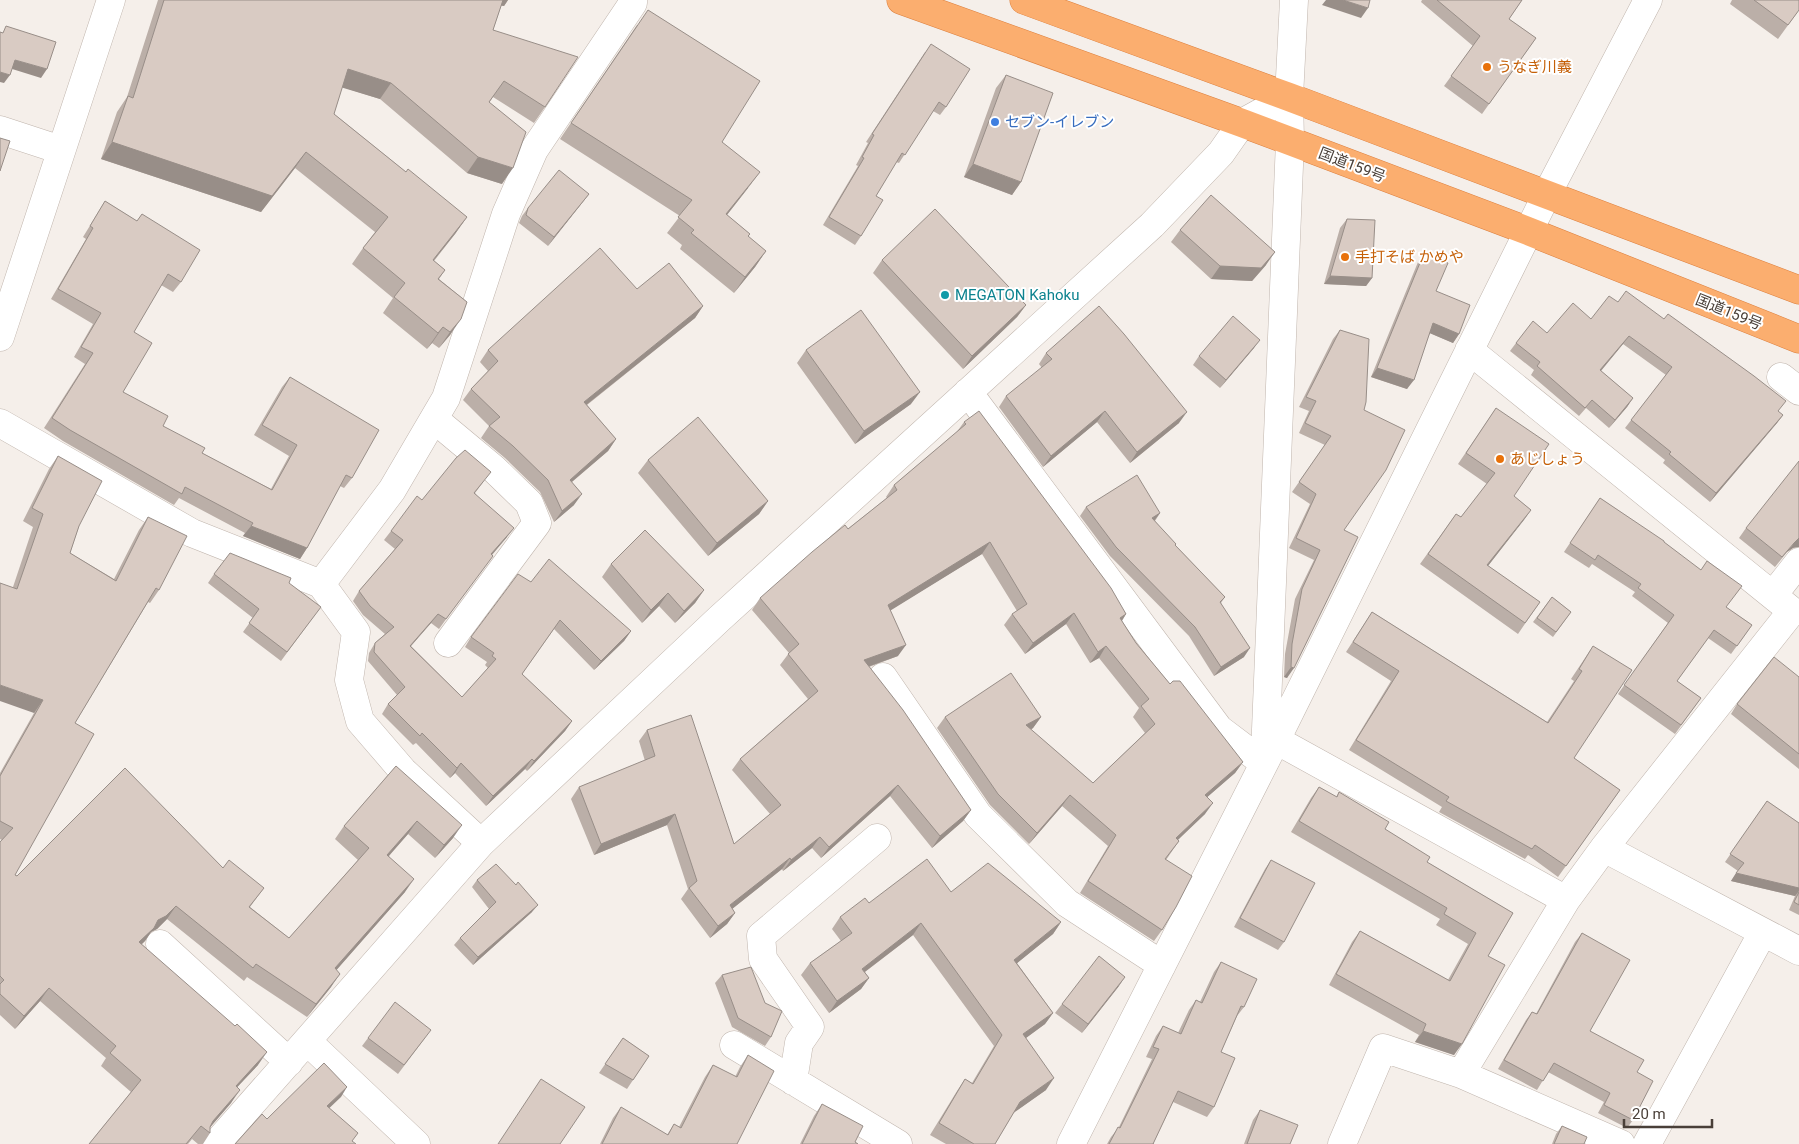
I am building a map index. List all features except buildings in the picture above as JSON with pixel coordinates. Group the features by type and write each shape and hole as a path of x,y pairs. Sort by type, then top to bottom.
{"highway":[{"name":"国道159号","path":"901,0 1242,122 1528,231 1799,340"},
{"path":"1024,0 1289,97 1799,290"}],"street":[{"path":"0,337 111,0"},
{"path":"321,584 392,490 446,398 506,214 534,150 633,3 633,0"},
{"path":"1270,752 1290,141 1289,97 1294,0"},
{"path":"1071,1144 1270,752 1546,194 1648,0"},
{"path":"216,1144 481,843 719,619 1152,225 1221,153 1242,122 1289,97"},
{"path":"0,130 61,150"},
{"path":"1469,350 1788,607"},
{"path":"968,392 1219,729 1270,752 1566,900"},
{"path":"434,419 494,469 529,503 537,523 448,643"},
{"path":"0,423 192,533 321,584 356,632 349,680 360,721 403,771 481,843"},
{"path":"1461,1074 1566,900 1788,607 1799,562"},
{"path":"883,677 978,814 1066,903 1162,966"},
{"path":"794,1081 799,1043 810,1028 763,959 761,936 877,838"},
{"path":"1604,848 1799,950"},
{"path":"1647,1144 1763,932"},
{"path":"160,944 289,1062"},
{"path":"308,1041 416,1144"},
{"path":"734,1046 898,1144"},
{"path":"1342,1144 1383,1048 1461,1074 1621,1144"}],"place":[{"name":"うなぎ川義","path":"1487,67"},
{"name":"セブン-イレブン","path":"995,122"},
{"name":"手打そば かめや","path":"1345,257"},
{"name":"MEGATON Kahoku","path":"945,295"},
{"name":"あじしょう","path":"1500,459"}]}
